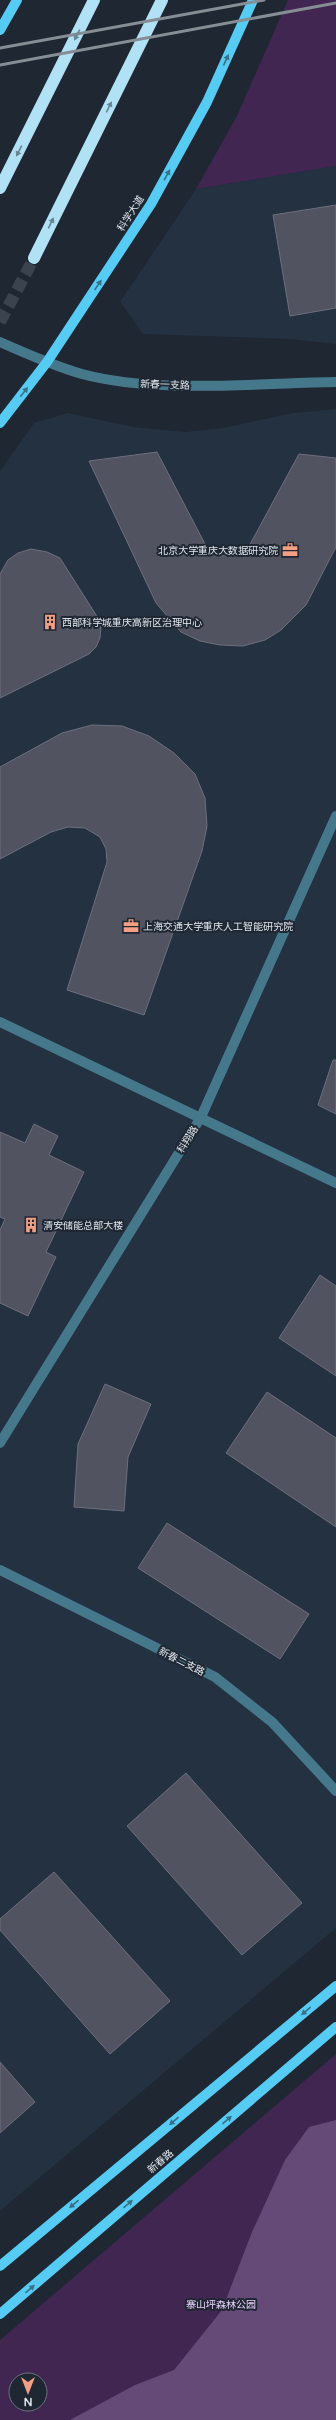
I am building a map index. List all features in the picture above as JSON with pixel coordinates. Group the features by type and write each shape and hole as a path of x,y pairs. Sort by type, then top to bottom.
{"highway":[{"path":"0,188 94,0"},
{"path":"34,258 162,0"}],"main road":[{"path":"0,30 16,0"},
{"name":"科学大道","path":"0,423 46,362 151,204 207,102 253,0"},
{"path":"0,2266 336,1986"},
{"name":"新春路","path":"0,2314 336,2027"}],"street":[{"name":"新春一支路","path":"0,342 46,362 83,374 139,383 196,385 336,382"},
{"name":"科翔路","path":"0,1443 201,1117 336,816"},
{"path":"0,1022 336,1183"},
{"name":"新春二支路","path":"0,1570 215,1677 272,1722 336,1791"}],"shaded area":[{"path":"336,166 336,344 291,339 143,334 120,302 196,189"},
{"path":"336,409 336,1928 0,2211 0,471 34,423 67,413 134,427 185,432 223,428 293,413"},
{"path":"336,2120 336,2420 70,2420 135,2385 174,2370 222,2310 252,2232 285,2160 309,2127"}],"green space":[{"path":"288,0 336,0 336,166 196,189 237,116"},
{"name":"寨山坪森林公园","path":"336,2054 336,2420 0,2420 0,2340"}],"building":[{"path":"336,205 336,308 290,316 273,215"},
{"name":"北京大学重庆大数据研究院","path":"157,452 205,544 212,552 221,556 240,554 248,548 299,454 336,458 336,547 306,605 281,630 265,640 243,646 220,645 200,641 181,632 156,603 89,461"},
{"name":"西部科学城重庆高新区治理中心","path":"31,549 47,552 60,558 98,618 101,627 100,638 96,647 89,654 0,698 0,574 8,560 18,553"},
{"name":"上海交通大学重庆人工智能研究院","path":"92,725 122,726 149,736 174,753 195,774 205,798 207,826 202,851 144,1015 67,990 107,862 106,849 100,837 85,828 68,827 51,832 0,859 0,767 62,733"},
{"path":"333,1060 336,1060 336,1114 318,1105"},
{"name":"清安储能总部大楼","path":"34,1124 58,1136 49,1155 84,1172 46,1252 56,1257 28,1316 0,1303 0,1230 5,1219 0,1217 0,1132 25,1143"},
{"path":"320,1275 336,1286 336,1376 279,1338"},
{"path":"105,1384 151,1404 128,1457 124,1511 74,1507 78,1444"},
{"path":"267,1392 336,1438 336,1527 226,1453"},
{"path":"167,1523 309,1614 280,1659 138,1568"},
{"path":"186,1773 302,1903 242,1955 127,1826"},
{"path":"54,1872 170,2001 110,2054 0,1930 0,1919"},
{"path":"0,2062 35,2102 0,2133"}],"tunnel":[{"path":"0,322 34,258"}],"railway":[{"path":"0,48 264,0"},
{"path":"0,65 336,3"}],"place":[{"name":"北京大学重庆大数据研究院","path":"290,550"},
{"name":"西部科学城重庆高新区治理中心","path":"50,622"},
{"name":"上海交通大学重庆人工智能研究院","path":"131,926"},
{"name":"清安储能总部大楼","path":"31,1225"}]}
